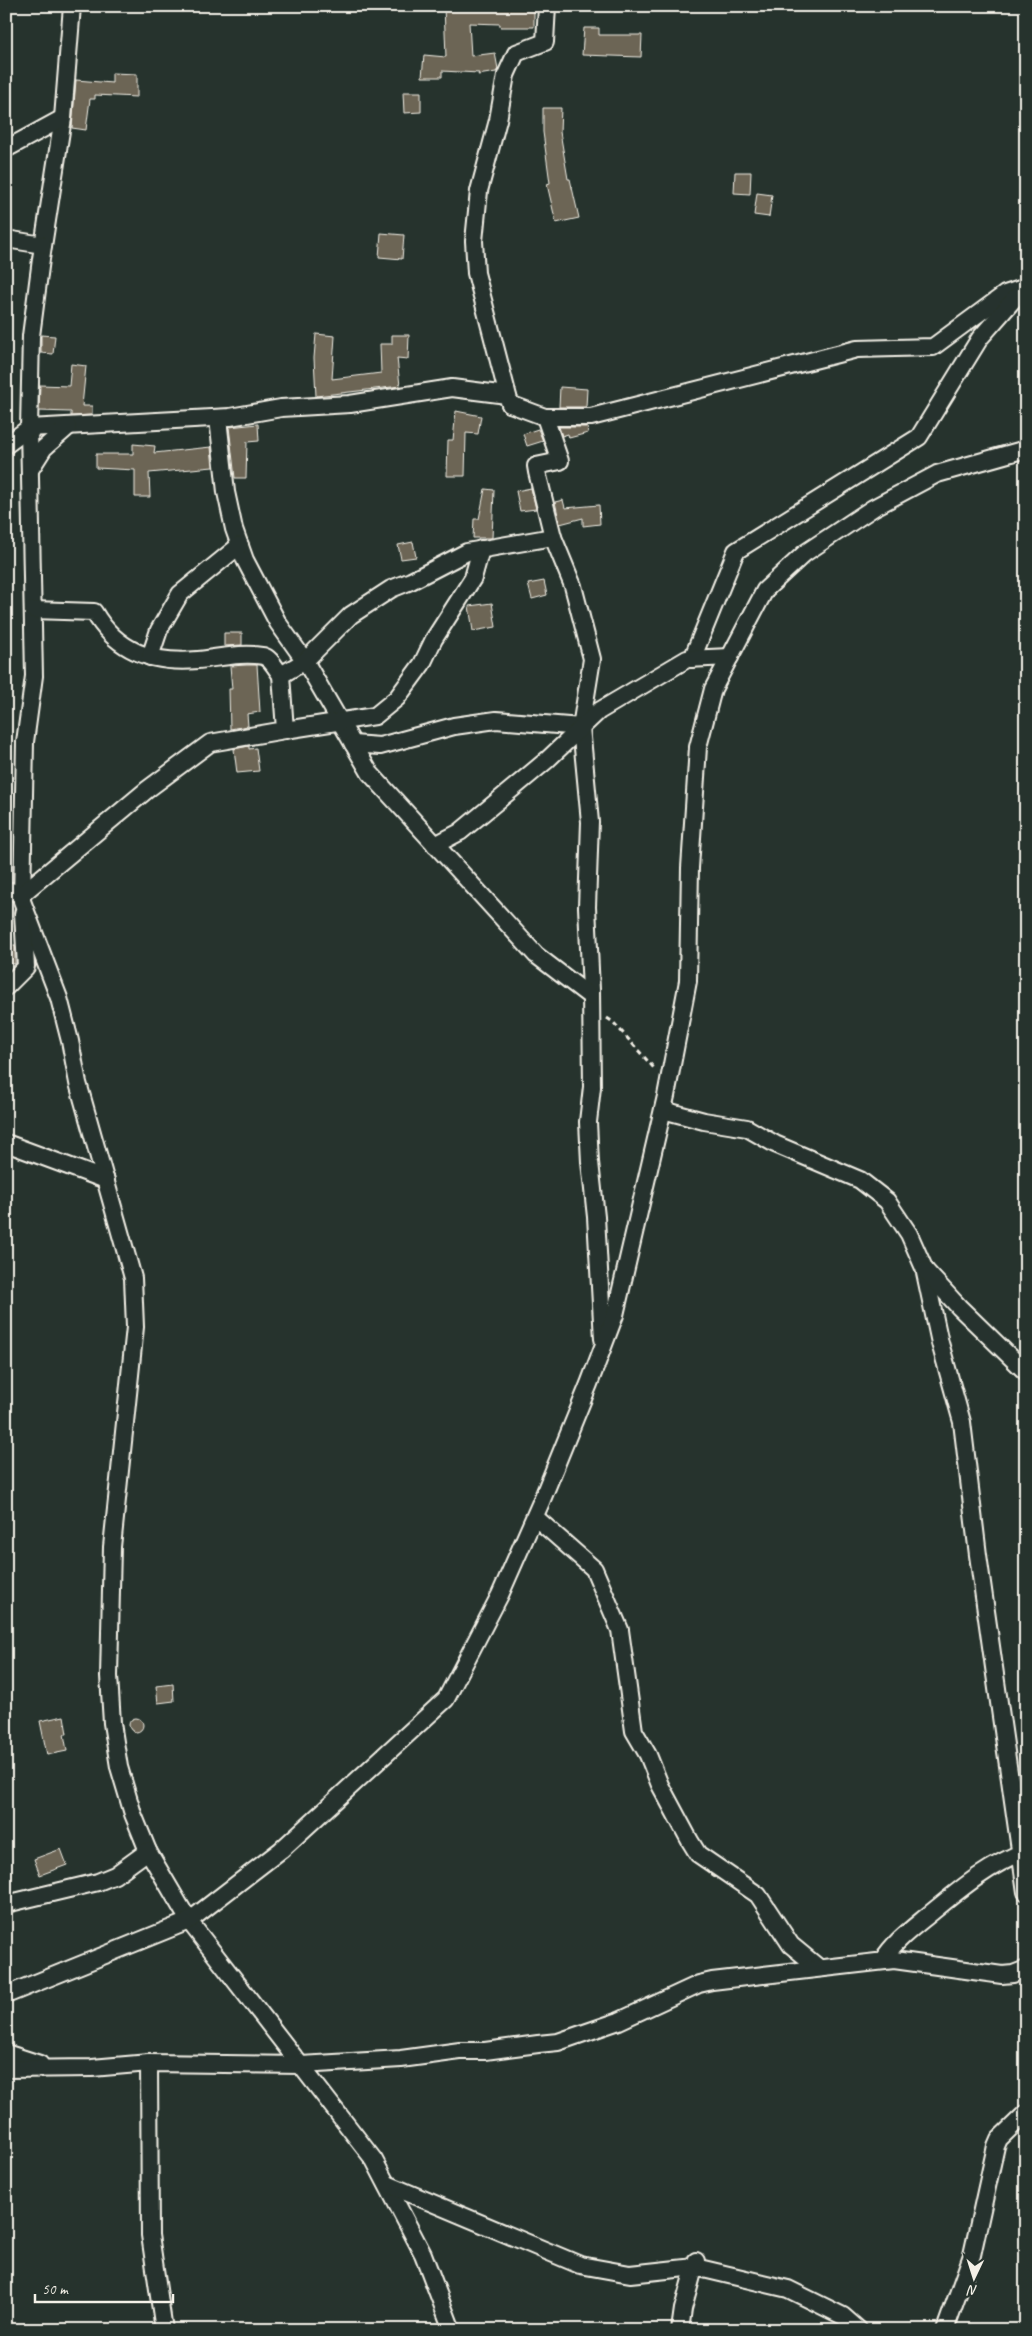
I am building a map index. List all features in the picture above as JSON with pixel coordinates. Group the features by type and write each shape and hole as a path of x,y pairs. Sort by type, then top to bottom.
{"street":[{"path":"6,987 26,967 22,897 25,742 34,676 29,428 31,336 63,118 72,6"},
{"path":"510,404 476,273 475,218 506,75 516,53 545,42 547,6"},
{"path":"6,149 63,118"},
{"path":"6,239 43,245"},
{"path":"510,404 546,417 568,419 591,416 857,349 933,347 1005,294 1025,287"},
{"path":"692,659 736,551 919,437 980,338 1025,287"},
{"path":"6,446 29,428 218,418 281,408 350,404 452,388 507,395 510,404"},
{"path":"546,417 560,461 536,466 553,537 573,586 592,659 581,727 590,822 586,907 591,1003 592,1087 588,1122 596,1217 603,1345"},
{"path":"218,418 222,471 234,529 245,560 278,623 305,661 352,744 370,772 536,955 591,1003"},
{"path":"30,471 44,448 68,427"},
{"path":"6,1995 189,1921 281,1850 446,1699 500,1595 535,1516 615,1315 663,1110 688,981 690,868 698,747 713,689 765,590 805,553 873,508 937,474 1026,448"},
{"path":"281,676 305,661 351,615 391,589 411,581 467,552 553,537"},
{"path":"150,657 159,630 180,594 240,545"},
{"path":"22,897 148,789 210,743 375,716 397,698 422,664 434,639 472,578 481,550"},
{"path":"33,610 94,612 102,625 123,645 150,657 170,661 198,660 224,656 264,656 270,660 281,676 285,730"},
{"path":"435,845 460,832 547,760 599,711 687,659 730,657"},
{"path":"352,744 380,746 454,726 496,720 581,727"},
{"path":"6,890 22,897 59,998 78,1083 133,1278 136,1327 112,1547 109,1676 111,1714 119,1767 133,1814 148,1851 189,1921 374,2160 423,2254 452,2330"},
{"path":"663,1110 704,1121 747,1128 776,1144 860,1180 887,1201 909,1234 924,1268 940,1343 962,1422 978,1555 1023,1852 1026,1892"},
{"path":"6,1143 106,1180"},
{"path":"924,1268 965,1313 1026,1372"},
{"path":"535,1516 594,1569 620,1630 634,1732 648,1755 660,1785 698,1854 758,1895 791,1945 819,1968"},
{"path":"6,1904 98,1882 115,1875 148,1851"},
{"path":"882,1961 894,1943 962,1886 982,1872 1023,1852"},
{"path":"6,2069 92,2068 149,2063 301,2065 402,2059 460,2051 485,2051 558,2042 637,2014 699,1984 894,1960 1002,1975 1013,1974 1026,1969"},
{"path":"6,2053 54,2068"},
{"path":"149,2063 150,2235 164,2330"},
{"path":"946,2330 972,2255 996,2146 999,2139 1026,2113"},
{"path":"387,2184 580,2265 630,2274 696,2264 788,2289 843,2316 858,2330"},
{"path":"680,2330 683,2309 696,2264"}],"path":[{"path":"591,1003 613,1022 668,1084"}],"building":[{"path":"444,6 534,6 534,27 500,27 500,24 469,23 471,56 495,53 498,69 496,72 478,75 479,73 442,71 442,77 422,77 424,55 446,57"},
{"path":"584,28 599,28 599,35 642,35 641,57 582,55"},
{"path":"112,73 137,74 137,97 95,95 95,99 90,99 86,130 72,128 76,80 112,83"},
{"path":"403,92 421,92 421,112 404,113"},
{"path":"543,108 561,108 560,132 568,179 570,179 579,218 556,223 547,184 550,183 543,132"},
{"path":"735,172 751,172 750,194 734,193"},
{"path":"757,193 772,195 769,217 754,215"},
{"path":"381,233 404,235 402,259 379,257"},
{"path":"316,334 335,336 332,379 381,373 380,344 392,344 392,335 409,335 408,359 397,358 400,386 316,396 314,358"},
{"path":"41,335 55,336 53,354 41,353"},
{"path":"71,364 86,366 82,406 92,406 92,415 71,416 71,412 39,411 40,385 69,386"},
{"path":"560,387 587,389 586,407 559,407"},
{"path":"456,411 481,416 478,434 466,433 465,476 447,476 448,440 453,440"},
{"path":"258,424 259,441 247,442 246,478 235,478 229,427"},
{"path":"559,427 587,427 588,433 569,438 568,434 562,436"},
{"path":"538,429 543,441 527,446 523,434"},
{"path":"133,444 155,446 154,453 211,447 213,467 149,473 150,497 135,497 135,470 96,468 96,454 133,454"},
{"path":"531,488 536,509 520,511 516,491"},
{"path":"485,489 494,490 492,538 473,538 474,519 479,519"},
{"path":"563,500 565,508 599,505 600,524 583,526 583,518 560,524 555,502"},
{"path":"413,542 416,557 401,559 398,545"},
{"path":"544,581 547,595 532,599 528,584"},
{"path":"492,603 496,627 473,631 469,606"},
{"path":"224,633 242,633 242,645 224,646"},
{"path":"257,665 260,712 247,714 248,726 230,729 229,689 232,689 230,666"},
{"path":"249,746 249,749 256,748 259,771 237,773 234,749"},
{"path":"6,945 15,945 15,964 6,963"},
{"path":"173,1684 174,1701 158,1703 156,1686"},
{"path":"64,1716 67,1734 64,1734 67,1751 47,1755 40,1721"},
{"path":"133,1718 139,1718 143,1725 139,1732 133,1732 129,1728 129,1722"},
{"path":"61,1849 67,1865 40,1875 34,1859"}]}
